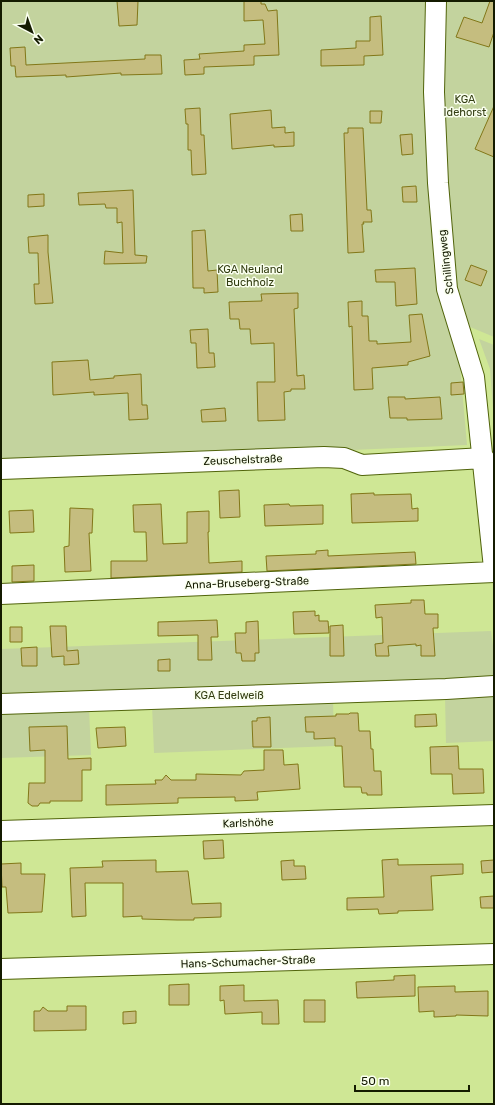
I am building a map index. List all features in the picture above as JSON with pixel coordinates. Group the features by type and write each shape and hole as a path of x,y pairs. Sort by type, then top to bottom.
{"street":[{"name":"Schillingweg","path":"436,1 434,92 438,182 448,290 474,377 484,458 494,568"},
{"name":"Zeuschelstraße","path":"1,469 324,457 344,458 362,465 484,458"},
{"name":"Anna-Bruseberg-Straße","path":"1,594 494,572"},
{"path":"1,704 446,689 494,686"},
{"name":"Karlshöhe","path":"1,831 494,815"},
{"name":"Hans-Schumacher-Straße","path":"1,969 494,954"}],"green space":[{"name":"KGA Neuland Buchholz","path":"1,1 494,1 494,337 456,321 467,445 1,465"},
{"path":"479,339 494,345 494,422 490,369"},
{"name":"KGA Edelweiß","path":"491,631 494,653 494,741 446,743 445,696 333,699 334,746 154,753 152,705 89,708 91,755 1,758 1,649"}],"building":[{"path":"117,1 138,1 137,25 119,26"},
{"path":"244,1 261,1 261,4 265,4 268,11 277,10 279,55 254,56 254,65 204,67 204,74 185,75 184,60 200,59 199,54 244,51 244,45 265,44 263,20 244,21"},
{"path":"490,1 494,1 494,32 489,47 456,37 464,17 482,23"},
{"path":"381,16 383,55 364,56 364,65 321,66 321,50 356,48 356,41 370,41 370,17"},
{"path":"25,47 26,65 145,59 145,55 161,55 162,74 121,75 121,73 66,77 66,75 16,77 15,66 11,66 10,48"},
{"path":"494,106 494,157 475,149"},
{"path":"200,108 201,135 204,135 206,174 192,175 191,150 188,150 188,124 186,124 185,109"},
{"path":"271,110 272,128 285,127 285,133 294,132 294,146 274,147 274,145 232,149 230,114"},
{"path":"370,111 382,111 381,123 370,123"},
{"path":"348,128 363,128 367,210 371,210 372,222 363,222 364,224 362,224 364,252 348,253 344,133 348,133"},
{"path":"412,134 413,154 402,155 400,135"},
{"path":"416,186 417,202 403,202 402,187"},
{"path":"133,190 135,255 147,256 146,263 104,264 105,251 123,253 122,222 117,223 117,208 106,208 105,204 79,205 78,193"},
{"path":"44,194 44,206 28,207 28,195"},
{"path":"302,214 303,231 291,231 290,215"},
{"path":"205,230 208,271 217,270 218,292 204,293 204,288 193,288 192,231"},
{"path":"48,235 48,252 53,303 35,304 34,284 39,284 38,253 29,253 28,237"},
{"path":"471,265 487,271 481,286 465,280"},
{"path":"415,268 417,304 396,306 395,282 376,282 375,270"},
{"path":"298,293 298,308 294,309 297,376 304,375 305,389 291,389 291,391 284,392 285,420 258,421 257,382 275,382 274,343 251,344 250,329 240,329 239,319 230,319 229,302 262,301 261,294"},
{"path":"362,301 362,316 368,316 369,341 377,341 377,344 411,342 409,315 422,314 430,356 408,362 408,365 372,368 373,389 354,390 352,326 349,327 348,302"},
{"path":"208,329 209,353 214,353 215,367 197,368 196,343 191,343 190,330"},
{"path":"88,360 90,380 141,374 142,405 147,405 148,419 129,420 128,393 94,395 94,392 53,395 52,362"},
{"path":"463,382 464,394 451,395 451,383"},
{"path":"388,397 405,397 405,399 440,397 442,419 407,420 407,418 390,418"},
{"path":"225,408 226,421 202,422 201,410"},
{"path":"239,490 240,517 220,518 219,491"},
{"path":"374,493 374,495 411,494 412,509 418,508 418,521 352,523 351,494"},
{"path":"161,504 163,544 187,543 187,512 209,511 209,563 242,561 242,572 111,578 111,561 147,561 146,532 134,532 133,505"},
{"path":"289,504 290,506 323,505 323,524 265,526 264,505"},
{"path":"70,508 93,509 92,533 89,533 91,571 65,572 64,547 69,546"},
{"path":"33,510 34,532 10,533 9,511"},
{"path":"328,550 328,556 415,552 416,564 267,571 266,556 316,554 316,551"},
{"path":"34,565 34,581 12,582 12,566"},
{"path":"411,600 424,600 425,614 438,614 438,628 433,628 435,656 421,656 421,645 416,646 416,644 388,646 389,656 376,656 375,644 383,643 382,617 376,618 375,605 411,603"},
{"path":"315,611 315,616 319,615 319,621 328,621 329,633 294,634 293,612"},
{"path":"217,620 218,637 211,637 212,660 198,660 198,635 158,636 158,622"},
{"path":"258,621 259,653 255,653 255,661 242,661 241,653 236,653 235,633 246,633 246,622"},
{"path":"343,625 344,656 330,656 330,626"},
{"path":"50,626 66,626 67,651 78,650 79,664 64,665 64,656 52,657"},
{"path":"10,627 22,627 22,642 10,642"},
{"path":"37,647 37,666 22,666 21,648"},
{"path":"170,659 170,671 158,671 158,660"},
{"path":"358,713 359,731 370,731 374,771 381,771 382,795 367,795 367,793 362,793 361,787 344,787 342,746 335,746 335,738 314,739 314,732 306,732 305,717 336,716 336,714"},
{"path":"436,714 437,726 415,727 415,715"},
{"path":"270,717 271,747 253,747 252,721 257,721 257,718"},
{"path":"67,726 68,759 91,758 91,770 82,770 82,801 50,801 50,803 40,803 38,806 32,806 28,803 29,783 45,783 45,750 30,751 29,727"},
{"path":"125,727 126,746 98,748 96,728"},
{"path":"458,746 459,769 483,769 484,793 453,794 452,774 431,774 430,747"},
{"path":"264,750 283,750 284,765 298,764 300,789 257,792 258,800 235,801 235,797 178,798 178,803 106,805 106,785 156,784 155,780 162,780 166,775 171,780 196,780 196,774 241,775 244,771 264,770"},
{"path":"223,840 224,858 204,859 203,841"},
{"path":"398,859 398,865 463,864 463,874 431,876 433,910 398,911 398,913 379,914 378,909 347,910 347,898 384,897 382,860"},
{"path":"156,860 156,872 188,871 192,904 221,903 221,917 177,920 142,919 142,916 123,917 123,883 85,883 86,916 72,917 70,868 103,867 102,861"},
{"path":"294,860 294,866 305,866 306,879 282,880 281,861"},
{"path":"494,860 494,872 482,873 481,861"},
{"path":"21,863 21,874 45,874 42,912 8,913 6,887 2,887 1,864"},
{"path":"494,896 494,908 481,908 480,897"},
{"path":"415,975 415,996 357,998 356,982 394,980 394,976"},
{"path":"189,984 189,1005 169,1005 169,985"},
{"path":"244,985 244,1001 278,1000 279,1024 262,1024 262,1012 225,1014 224,1000 220,1001 220,986"},
{"path":"455,986 455,992 488,991 488,1016 456,1015 434,1017 434,1011 419,1012 418,987"},
{"path":"304,1000 325,1000 325,1022 304,1022"},
{"path":"67,1006 86,1006 86,1030 34,1031 34,1011 40,1011 43,1007 48,1011 67,1011"},
{"path":"136,1011 136,1023 123,1024 123,1012"}],"park label":[{"name":"KGA Idehorst","path":"465,105"}]}
